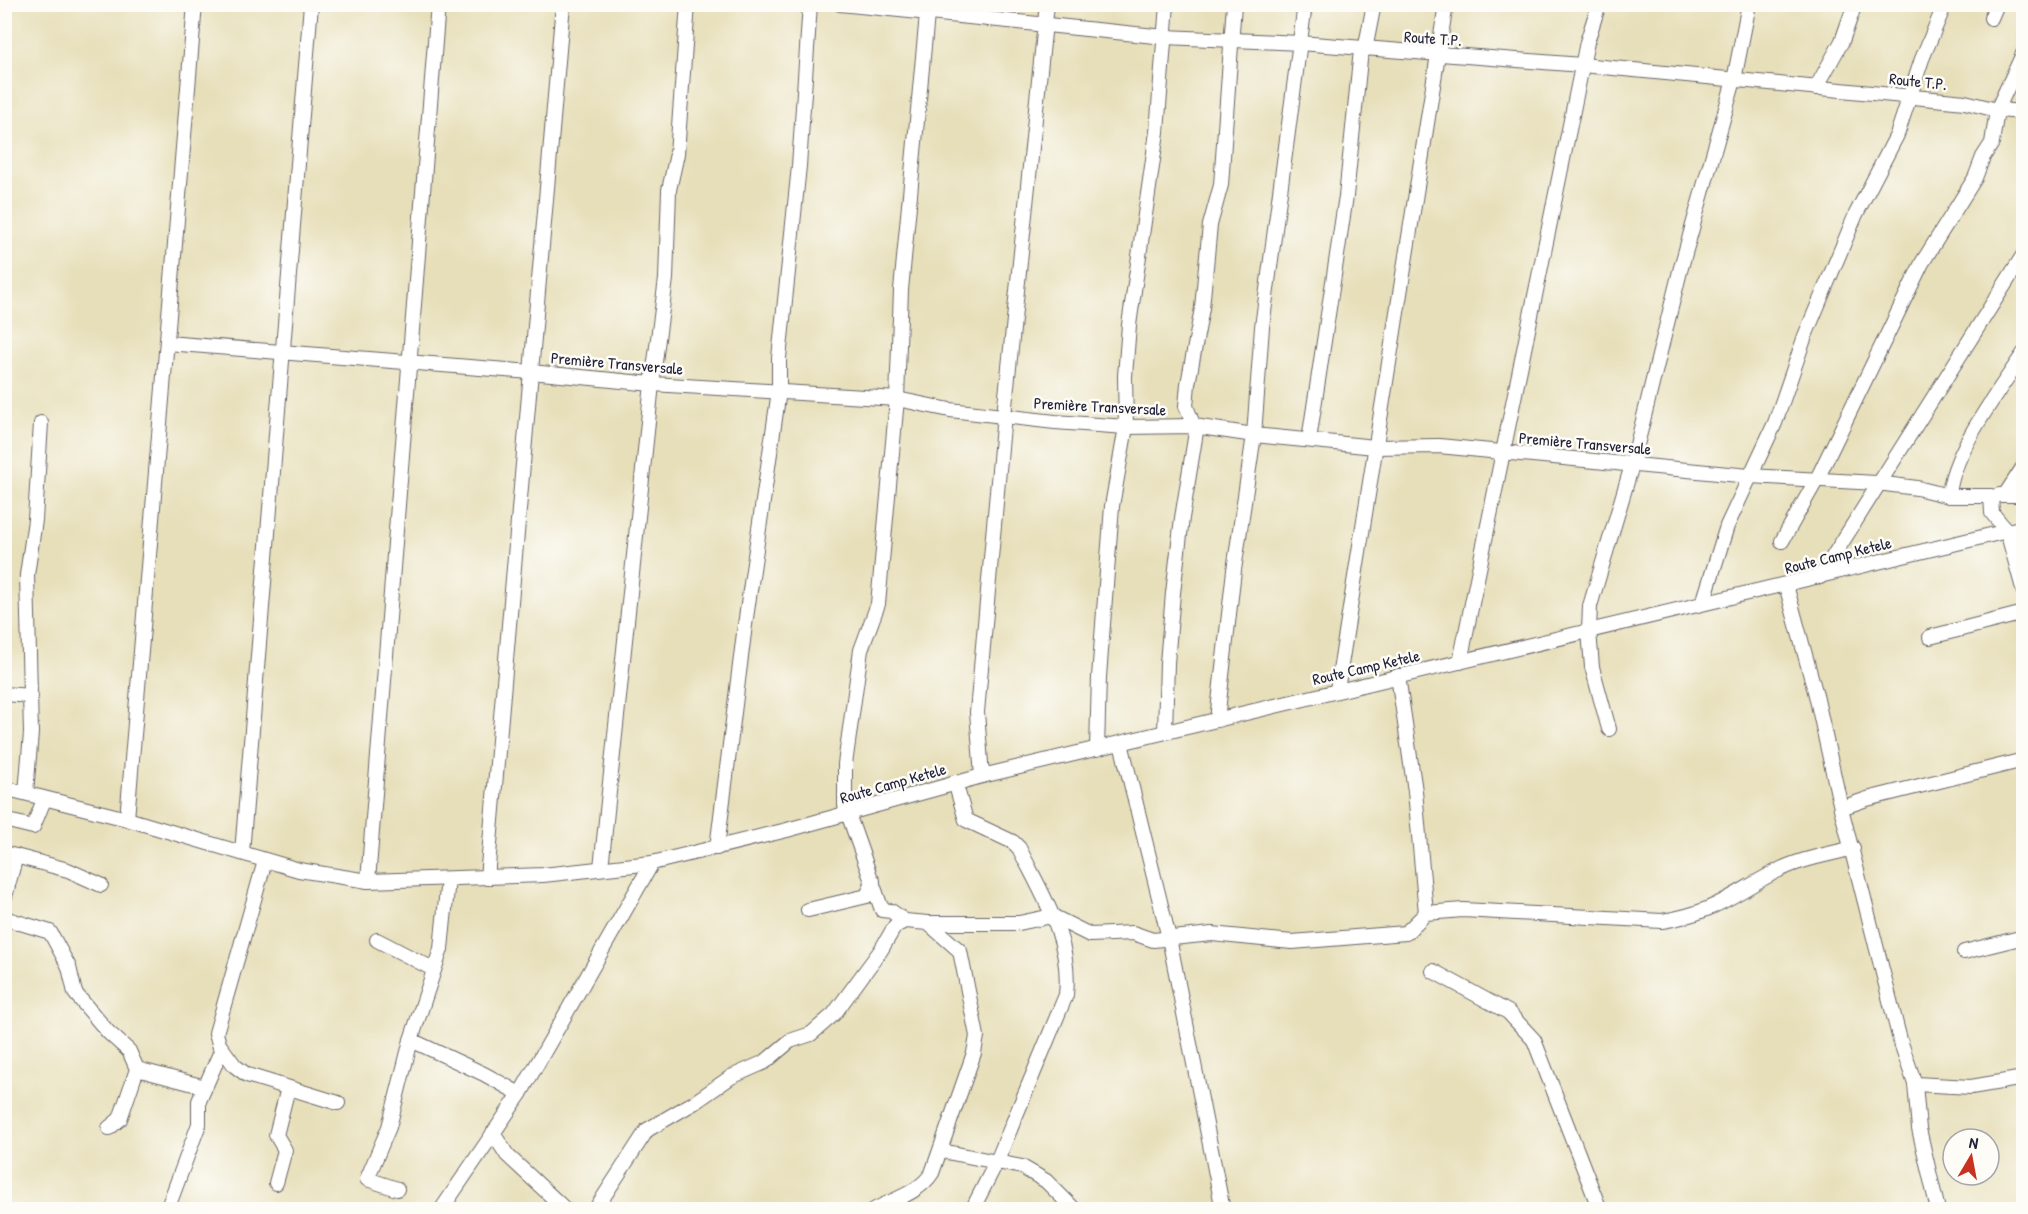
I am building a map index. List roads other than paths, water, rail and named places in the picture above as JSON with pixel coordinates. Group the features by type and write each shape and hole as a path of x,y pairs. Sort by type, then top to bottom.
{"street":[{"path":"127,819 195,4"},
{"path":"242,853 311,4"},
{"path":"368,881 438,4"},
{"path":"487,878 563,4"},
{"path":"601,868 652,384 666,279 669,190 677,154 688,4"},
{"path":"717,848 745,625 779,390 779,358 801,142 810,4"},
{"name":"Route T.P.","path":"840,4 928,8 1165,37 1300,43 1363,50 1582,65 1911,96 1965,102 1997,110 2024,112"},
{"path":"982,776 976,712 1047,4"},
{"path":"1097,749 1099,676 1112,507 1126,426 1125,376 1158,132 1167,4"},
{"path":"1165,732 1168,651 1182,518 1196,432 1186,406 1188,384 1202,308 1210,225 1221,185 1233,4"},
{"path":"1218,720 1234,570 1254,435 1262,327 1305,4"},
{"path":"1309,440 1346,196 1363,50 1374,4"},
{"path":"1337,690 1446,4"},
{"path":"1460,662 1582,65 1599,4"},
{"path":"1609,729 1592,667 1589,631 1590,606 1632,465 1680,271 1734,80 1749,4"},
{"path":"1816,88 1842,41 1855,4"},
{"path":"1703,603 1727,526 1775,423 1805,336 1851,224 1897,135 1922,59 1945,4"},
{"path":"1991,18 1997,4"},
{"path":"928,8 901,290 897,399 878,604 861,650 845,764 845,805 882,910 891,911 905,921 928,923 1019,922 1052,916 1093,936 1133,933 1154,940 1212,934 1292,942 1406,933 1426,913 1463,910 1662,921 1682,918 1719,905 1793,864 1853,848"},
{"path":"1782,541 1817,479 1922,263 1976,178 1983,157 1992,143 1997,110 2024,52"},
{"path":"1821,577 1877,483 2024,254"},
{"name":"Première Transversale","path":"167,343 652,384 897,399 950,410 1126,426 1194,426 1254,435 1375,447 1439,446 1749,476 1877,483 1917,488 1950,496 2024,495"},
{"path":"1950,496 1950,481 1959,457 2024,353"},
{"path":"26,794 31,733 27,575 34,520 41,423"},
{"path":"2024,466 1998,496 1992,513 2007,531 2024,592"},
{"name":"Route Camp Ketele","path":"4,788 44,800 127,819 265,861 325,875 368,881 487,878 652,863 717,848 982,776 1703,603 1821,577 2024,526"},
{"path":"1786,585 1816,695 1841,808 1900,1040 1915,1084 1917,1115 1938,1209"},
{"path":"1930,637 2018,614 2024,596"},
{"path":"1398,676 1415,791 1426,913"},
{"path":"4,694 31,696"},
{"path":"1121,743 1169,938 1223,1209"},
{"path":"1841,808 1867,799 2024,759"},
{"path":"955,783 966,820 1013,842 1019,848 1062,934 1067,956 1066,995 998,1161 972,1209"},
{"path":"4,820 33,827 44,800"},
{"path":"4,900 10,855 68,870 101,885"},
{"path":"265,861 216,1033 221,1047 235,1066 247,1075 338,1103"},
{"path":"441,1209 520,1094 652,863"},
{"path":"397,1189 367,1179 389,1127 411,1040 445,925 448,879"},
{"path":"808,910 867,896 873,881"},
{"path":"4,918 50,932 69,967 75,993 108,1032 129,1051 137,1069 120,1119 109,1128"},
{"path":"595,1209 647,1130 696,1102 732,1077 765,1062 790,1041 816,1030 845,1002 895,926 905,921"},
{"path":"874,1209 896,1200 923,1184 932,1173 942,1151 974,1053 977,1036 960,951 928,923"},
{"path":"1964,952 2024,937"},
{"path":"377,940 433,969"},
{"path":"1433,971 1508,1012 1534,1040 1600,1209"},
{"path":"411,1040 476,1070 520,1094"},
{"path":"167,1209 200,1124 198,1107 221,1047"},
{"path":"137,1069 205,1088"},
{"path":"1915,1084 1971,1087 2024,1078"},
{"path":"276,1183 285,1150 276,1135 288,1088"},
{"path":"494,1133 507,1155 567,1209"},
{"path":"942,1151 998,1161 1034,1173 1075,1209"},
{"path":"1923,1209 1934,1194"}]}
